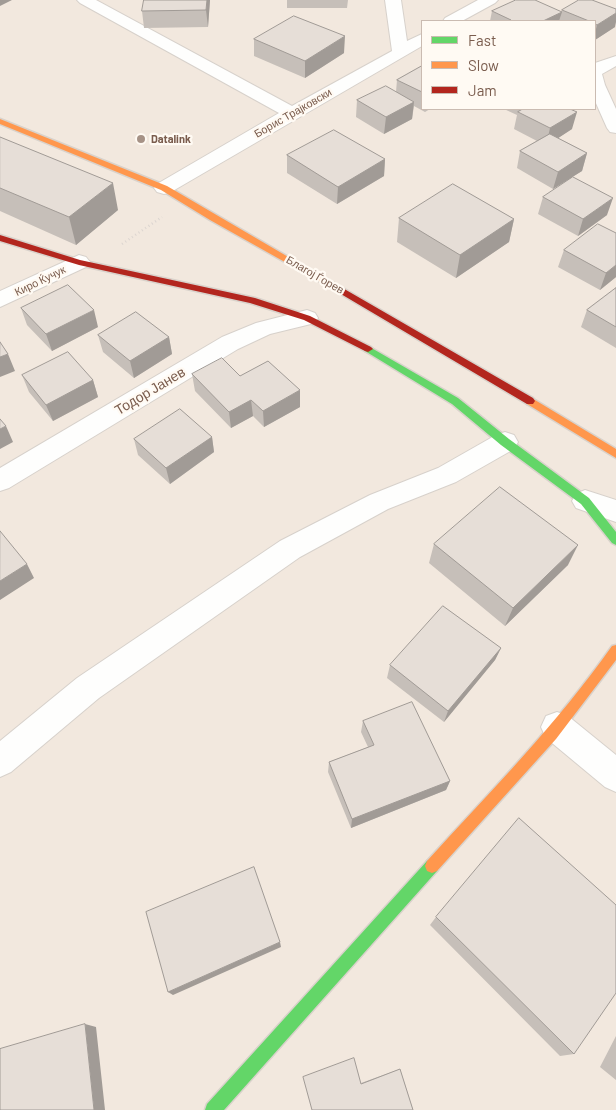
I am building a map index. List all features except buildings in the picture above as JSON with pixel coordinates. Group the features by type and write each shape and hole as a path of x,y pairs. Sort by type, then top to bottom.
{"street":[{"path":"86,0 292,112"},
{"path":"393,0 401,53"},
{"path":"453,20 490,0"},
{"name":"Борис Трајковски","path":"164,188 292,112 401,53 421,40"},
{"path":"596,70 605,64 616,61"},
{"path":"596,85 616,128"},
{"name":"Благој Ѓорев","path":"0,121 164,188 438,346 588,435 616,454"},
{"path":"0,238 84,264 252,300 307,318 377,354 455,401 505,442 585,501 616,540"},
{"name":"Киро Ќучук","path":"0,300 84,264"},
{"name":"Тодор Јанев","path":"0,481 230,343 264,328 307,318"},
{"path":"0,761 88,688 290,549 379,502 447,475 505,442"},
{"path":"585,501 616,511"},
{"path":"213,1110 557,727 607,675 616,650"},
{"path":"557,727 616,776"}],"path":[{"path":"84,264 186,202"}],"shaded area":[{"path":"0,0 616,0 616,1110 0,1110"}],"traffic: fast":[{"path":"368,349 455,401 505,442 585,501 616,540"},
{"path":"213,1110 432,866"}],"traffic: slow":[{"path":"0,121 164,188 213,218 327,282"},
{"path":"530,401 616,454"},
{"path":"432,866 552,734 596,679 616,650"}],"traffic: jam":[{"path":"0,238 79,262 252,300 307,318 368,349"},
{"path":"327,282 530,401"}],"place":[{"name":"Datalink","path":"141,139"}]}
